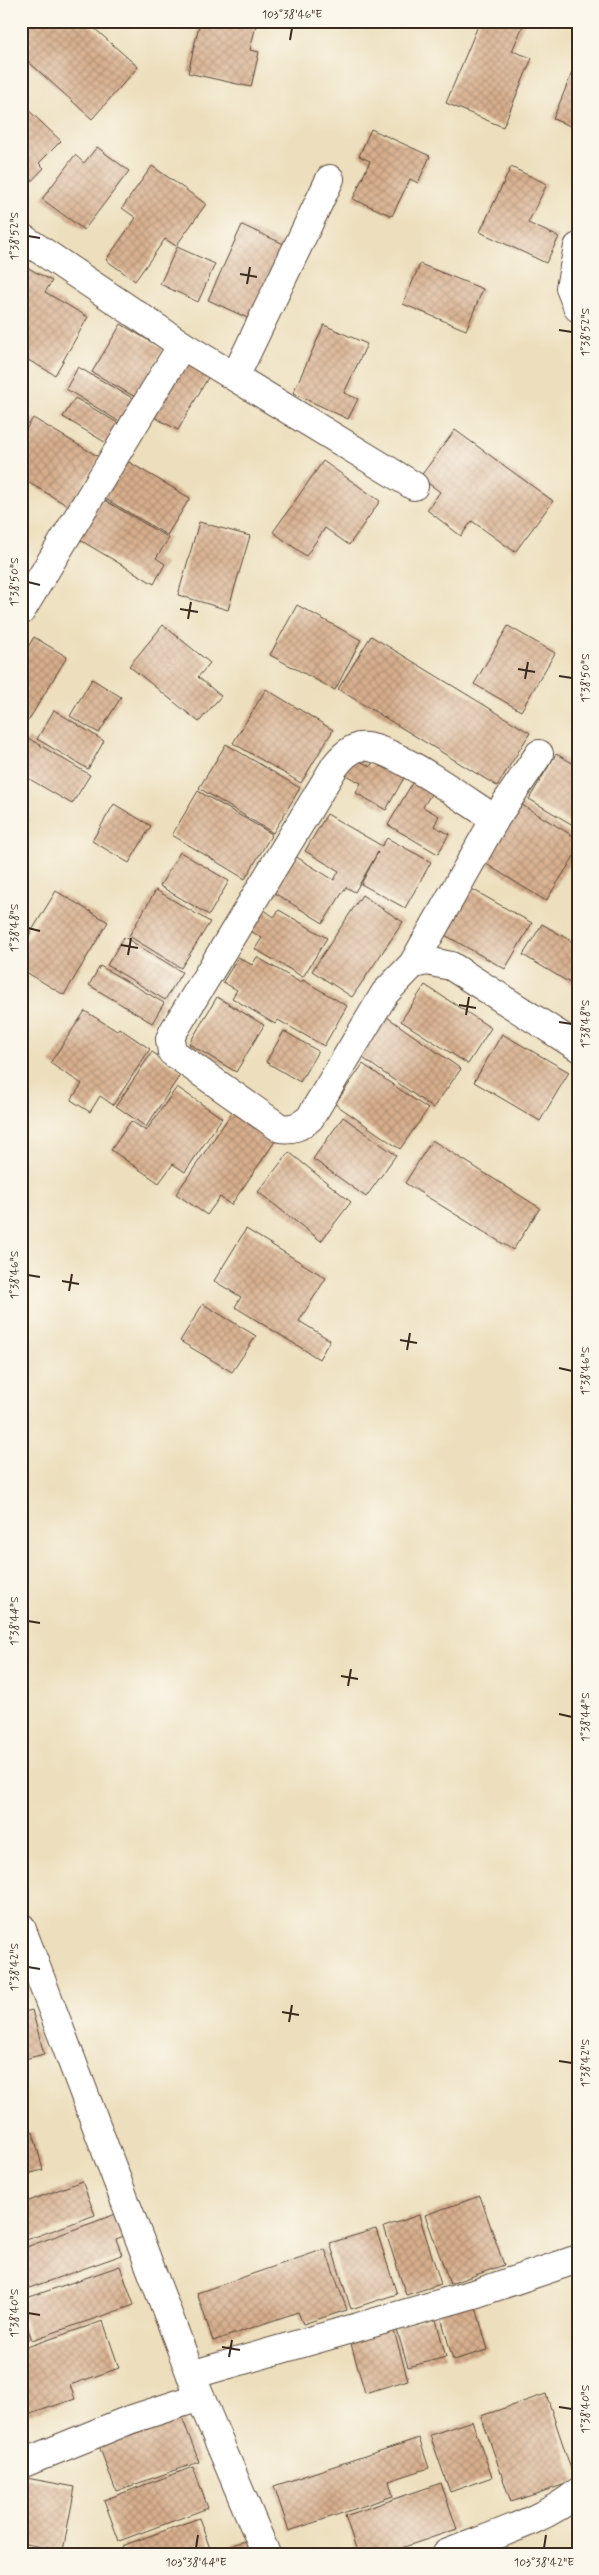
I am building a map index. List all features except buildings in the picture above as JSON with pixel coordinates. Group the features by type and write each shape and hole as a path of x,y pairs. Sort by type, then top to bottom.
{"street":[{"path":"235,377 330,179"},
{"path":"21,237 182,345 414,486"},
{"path":"578,247 570,288 578,308"},
{"path":"21,612 182,345"},
{"path":"495,819 405,761 373,747 359,748 344,755 335,766 173,1032 170,1039 172,1052 280,1128 297,1127 310,1118 385,993 413,964 495,819 539,754"},
{"path":"413,964 427,961 451,966 578,1047"},
{"path":"21,1927 195,2386 266,2554"},
{"path":"21,2464 129,2420 195,2386 578,2259"},
{"path":"446,2554 523,2523 570,2499 578,2492"}]}
